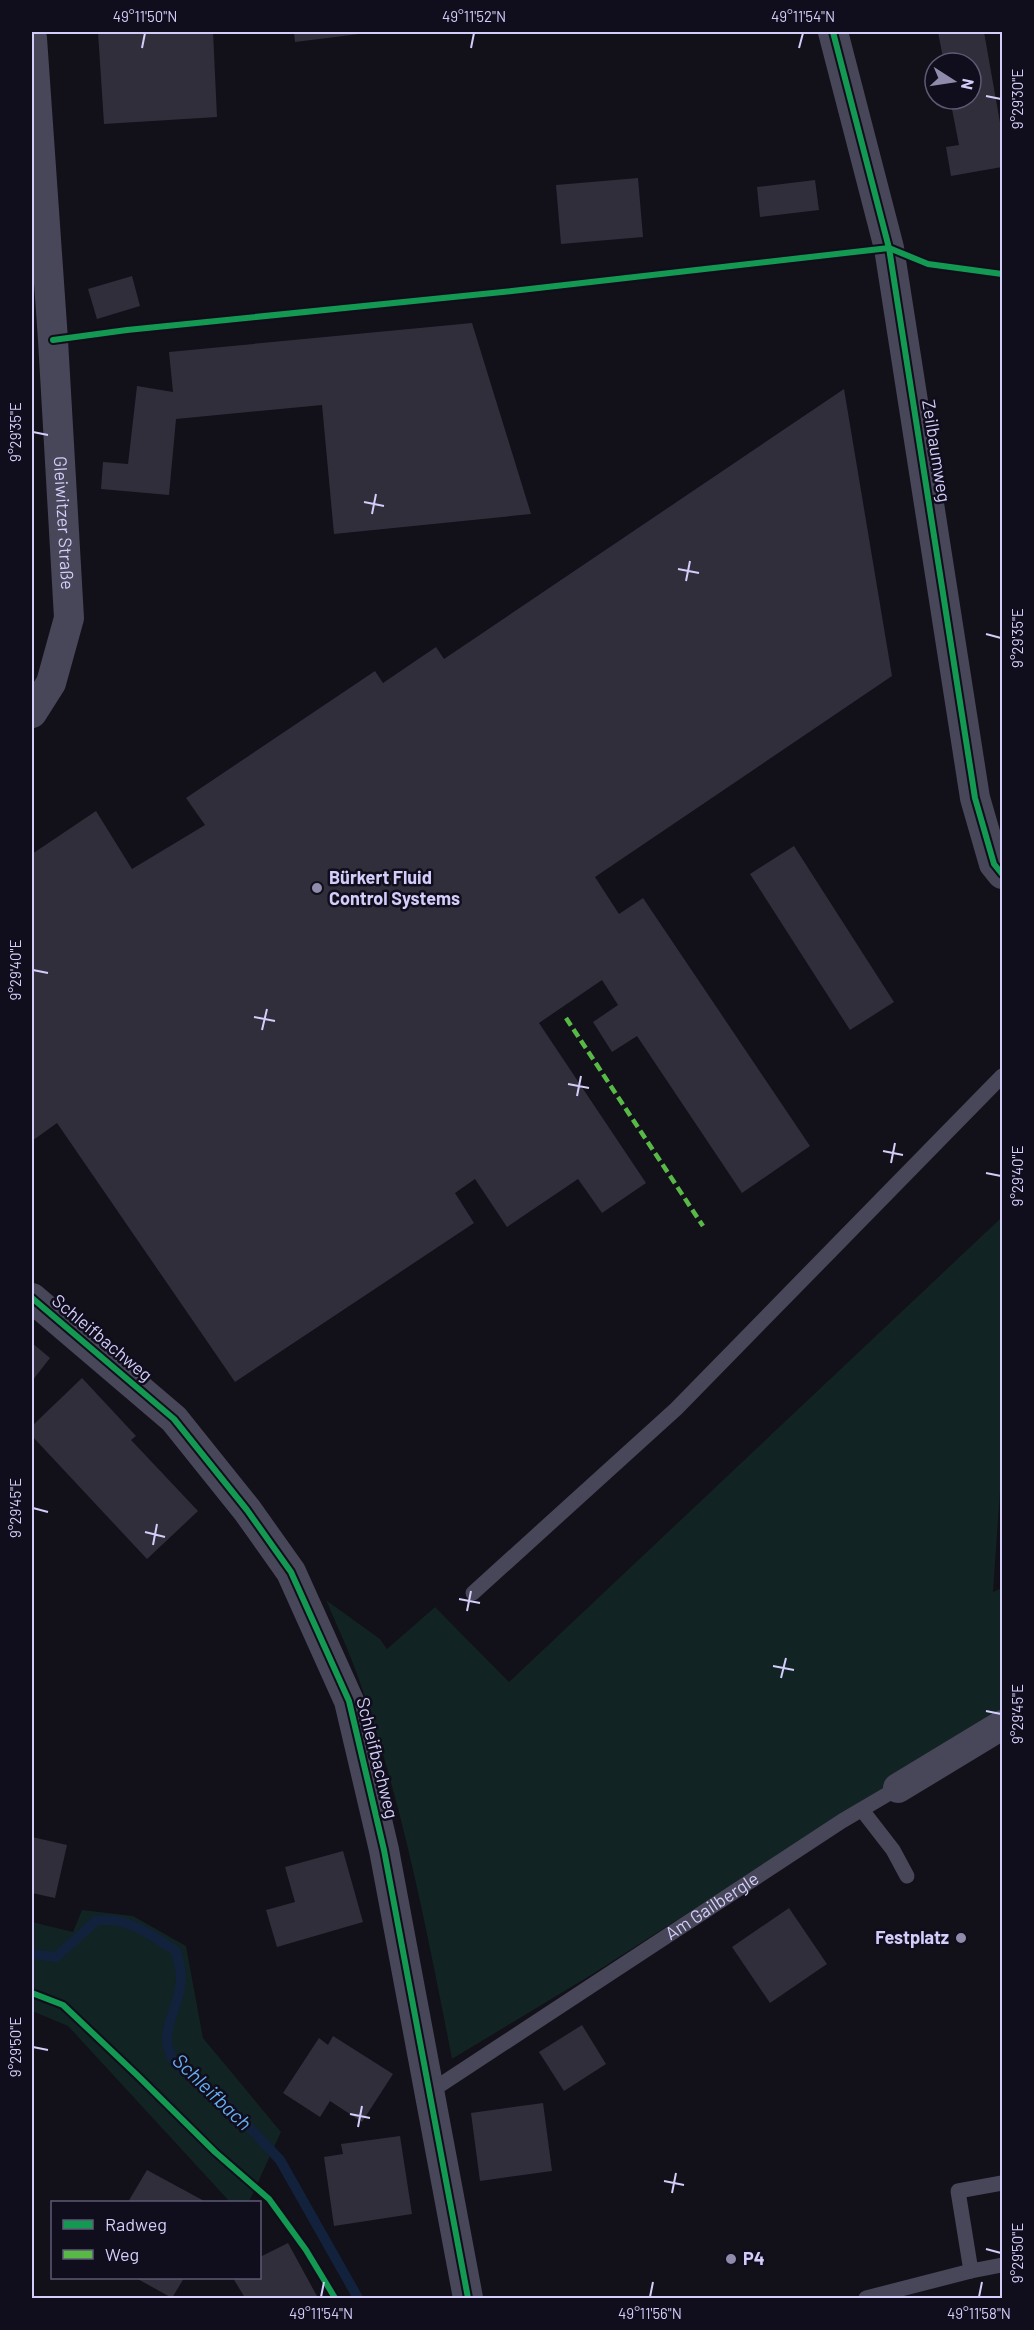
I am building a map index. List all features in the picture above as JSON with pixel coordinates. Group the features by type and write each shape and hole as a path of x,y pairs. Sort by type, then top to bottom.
{"street":[{"name":"Zeilbaumweg","path":"832,32 889,248 975,798 994,864 1002,874"},
{"name":"Gleiwitzer Straße","path":"32,38 69,618 51,683 32,712"},
{"name":"Schleifbachweg","path":"32,1298 174,1419 247,1510 291,1572 349,1701 384,1850 468,2298"},
{"name":"Am Gailbergle","path":"898,1788 1002,1725"}],"lane":[{"path":"473,1593 676,1409 1002,1076"},
{"name":"Am Gailbergle","path":"428,2093 898,1788"},
{"path":"862,1810 893,1850 907,1876"},
{"path":"971,2271 958,2191 1002,2183"},
{"path":"866,2298 1002,2265"}],"shaded area":[{"path":"1002,1217 1002,1463 993,1592 1002,1588 1002,1712 591,1975 452,2059 423,1914 388,1771 354,1667 326,1600 380,1639 387,1649 435,1607 509,1682"},
{"path":"82,1910 133,1916 186,1946 203,2038 281,2132 249,2201 229,2201 68,2026 32,2011 32,1922 73,1932"}],"building":[{"path":"98,32 213,32 217,117 104,124"},
{"path":"294,32 367,32 367,33 295,42"},
{"path":"938,32 984,32 1002,134 1002,167 951,176 946,147 959,145 952,111 983,111 983,51 942,51"},
{"path":"638,178 643,237 561,244 556,185"},
{"path":"815,180 819,210 760,217 757,187"},
{"path":"132,276 140,306 97,319 88,289"},
{"path":"472,323 531,514 334,534 322,405 176,419 169,495 101,489 103,462 128,464 137,386 173,392 169,352"},
{"name":"Bürkert Fluid Control Systems","path":"844,389 892,676 595,877 619,914 643,898 810,1146 742,1193 637,1036 612,1052 593,1022 618,1005 602,980 539,1023 646,1183 602,1213 578,1179 507,1227 475,1179 455,1193 474,1223 235,1382 57,1123 32,1141 32,854 96,811 132,869 205,825 186,798 375,671 383,683 436,647 444,659"},
{"path":"794,846 894,1002 850,1030 750,874"},
{"path":"32,1343 50,1358 32,1381"},
{"path":"82,1378 136,1436 131,1440 198,1511 147,1559 32,1436 32,1426"},
{"path":"32,1837 67,1845 55,1898 32,1893"},
{"path":"343,1851 363,1922 277,1947 266,1910 295,1902 285,1867"},
{"path":"789,1908 827,1964 770,2003 732,1947"},
{"path":"582,2025 606,2064 564,2091 539,2052"},
{"path":"333,2036 393,2074 362,2122 330,2101 320,2117 283,2093 319,2038 328,2045"},
{"path":"543,2103 552,2171 480,2181 471,2113"},
{"path":"400,2136 412,2214 334,2226 324,2157 343,2154 341,2144"},
{"path":"147,2170 204,2201 129,2201"},
{"path":"288,2243 318,2298 245,2298 234,2279 261,2279 261,2256"},
{"path":"138,2279 183,2279 172,2298"}],"waterway":[{"name":"Schleifbach","path":"32,1954 56,1957 96,1921 107,1920 138,1928 176,1951 181,1978 168,2031 169,2052 175,2063 234,2111 280,2160 358,2298"}],"marked path":[{"path":"566,1018 703,1226"}],"cycle path":[{"path":"833,32 889,248 975,798 994,864 1002,874"},
{"path":"53,340 127,330 512,291 889,248 928,264 1002,274"},
{"path":"32,1298 174,1419 247,1510 291,1572 349,1701 384,1850 468,2298"},
{"path":"32,1993 63,2005 215,2152 269,2199 306,2250 335,2298"}],"place":[{"name":"Bürkert Fluid Control Systems","path":"317,888"},
{"name":"Festplatz","path":"961,1938"},
{"name":"P4","path":"731,2259"}]}
